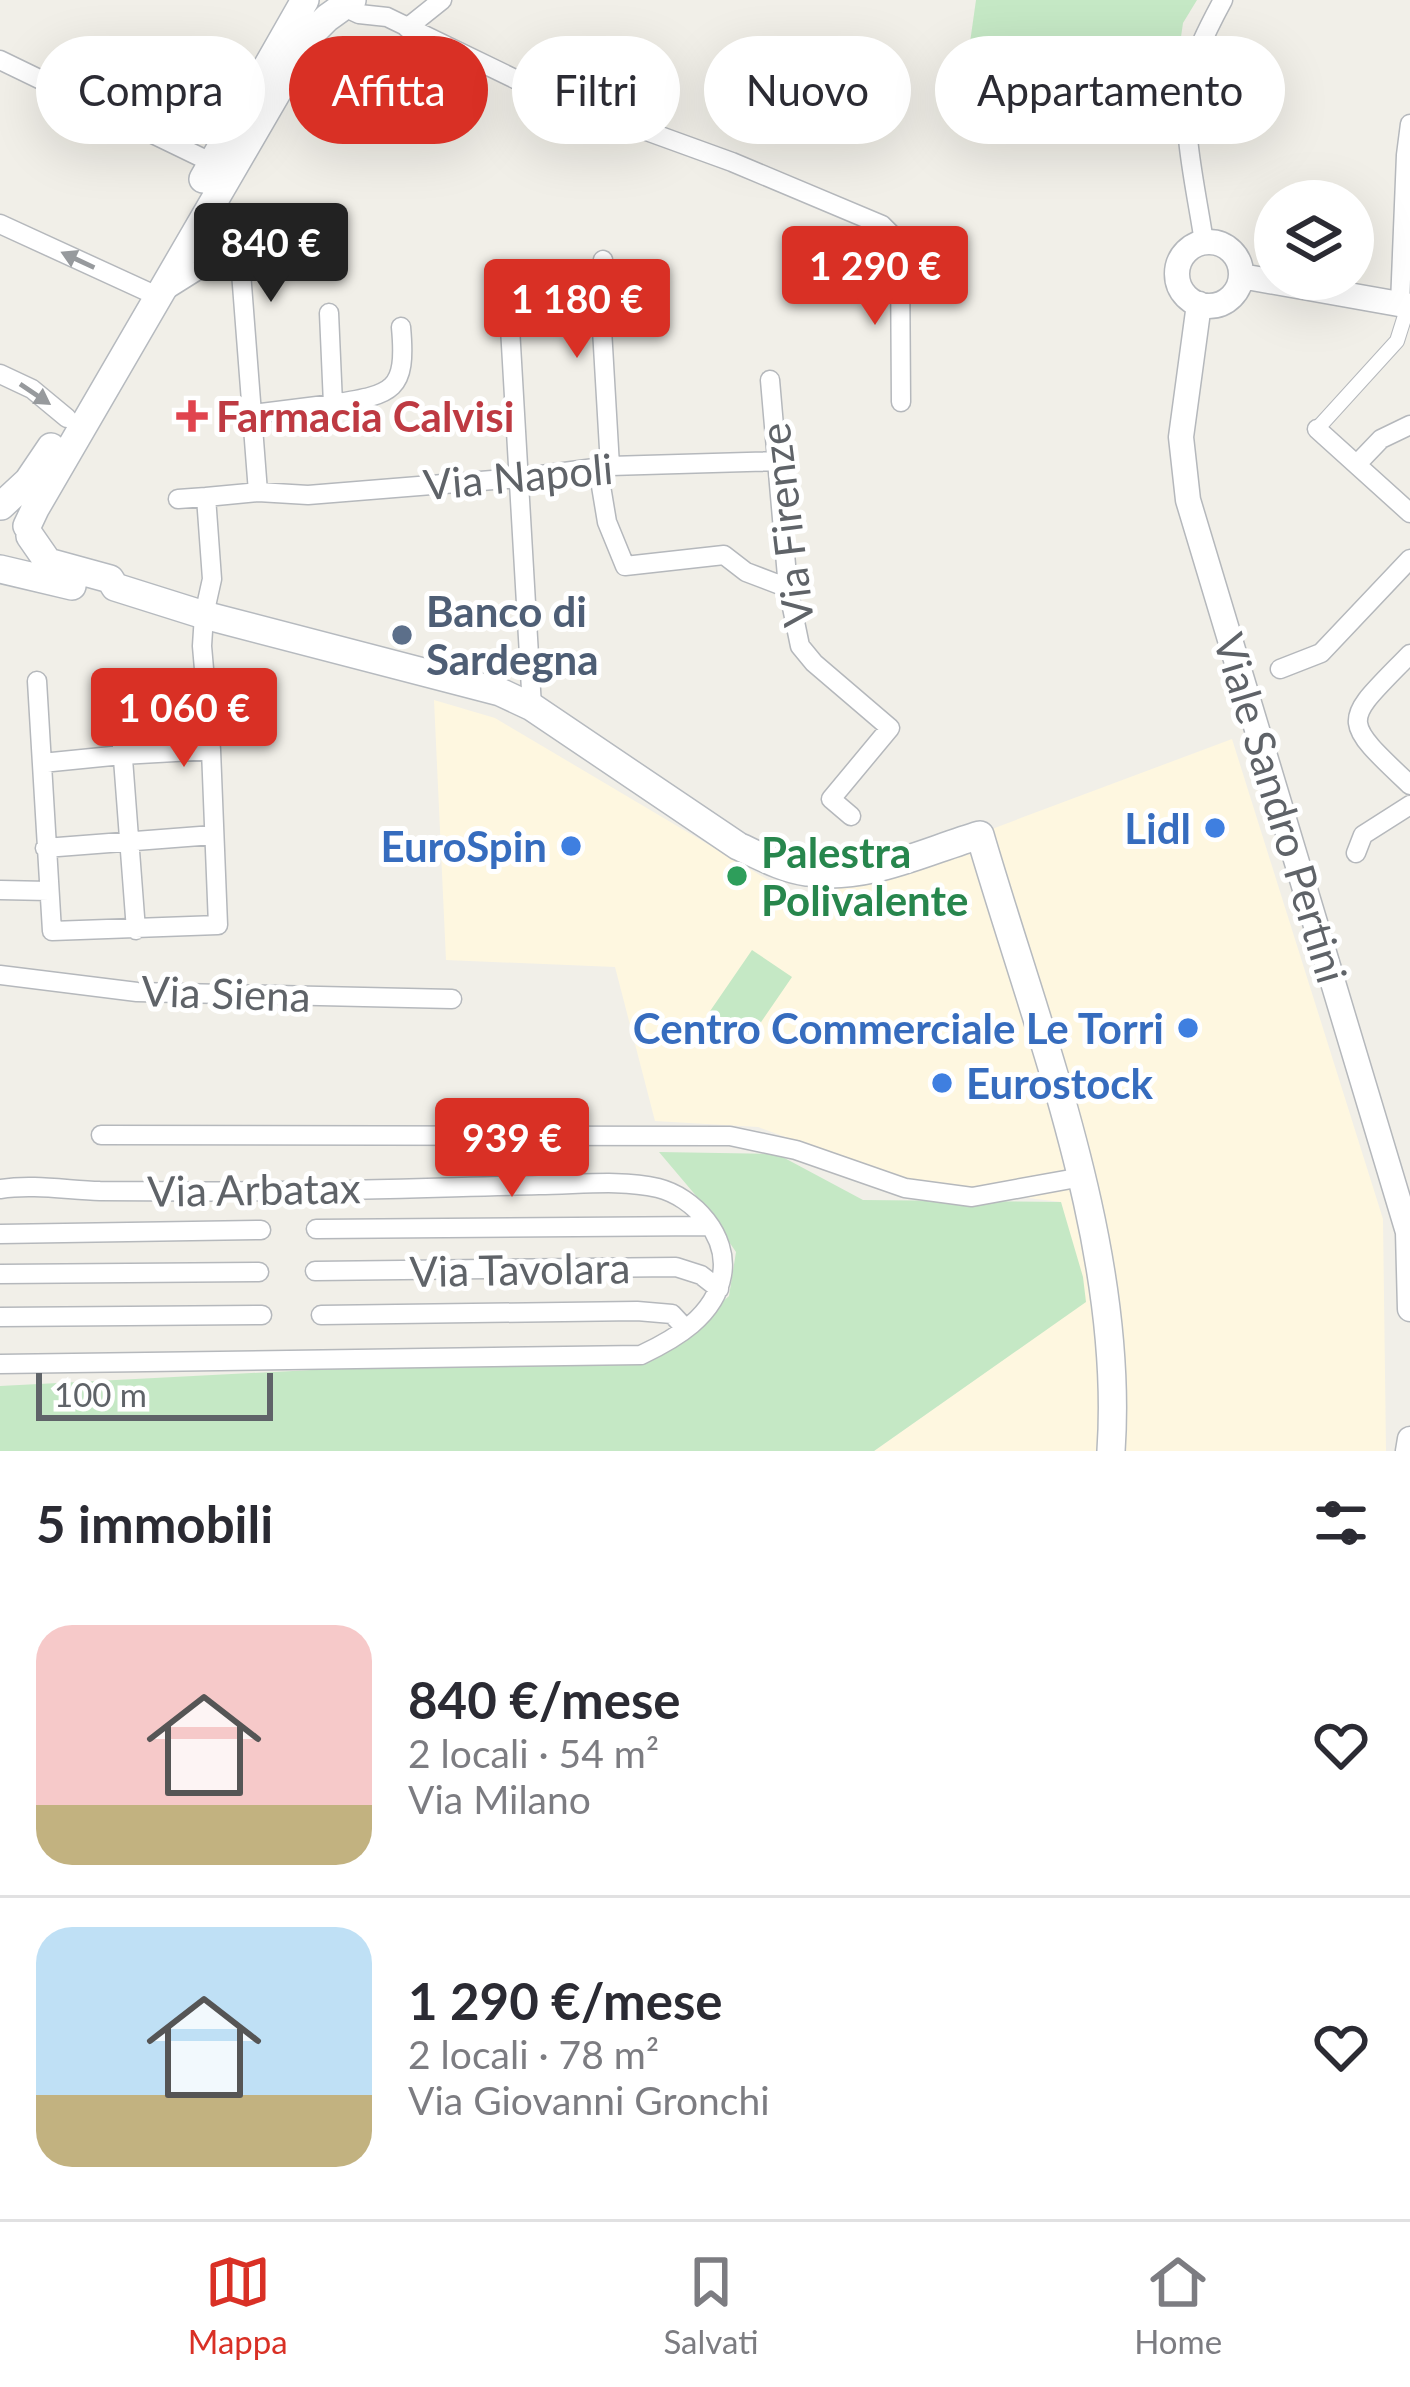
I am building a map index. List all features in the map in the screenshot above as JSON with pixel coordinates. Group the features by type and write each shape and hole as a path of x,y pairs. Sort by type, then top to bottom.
{"main road":[{"path":"0,569 25,555 34,508 221,167 306,0 320,9 345,6"},
{"path":"221,167 311,34 345,6"},
{"path":"148,293 40,466 0,506 17,512 48,562 110,579 115,587 204,615 500,692 532,707 738,846 804,872 865,872 980,835 1082,1177 1111,1340 1111,1451"},
{"path":"0,569 104,593 115,587"}],"street":[{"path":"373,0 387,17 407,28 550,96 732,162 882,225 894,237 900,253 901,402"},
{"path":"407,28 442,0"},
{"path":"1204,242 1190,153 1187,86 1223,0"},
{"path":"345,6 359,14 387,17"},
{"path":"0,60 221,167"},
{"path":"1410,124 1406,305 1397,341 1317,429 1410,513"},
{"path":"0,224 148,293 224,263 241,272 258,492"},
{"path":"1204,242 1218,243 1239,261 1241,276 1236,291 1223,302 1199,304 1180,288 1177,271 1189,249 1204,242"},
{"path":"603,260 599,278 607,522 625,566 724,555 746,572 788,587"},
{"path":"507,276 532,707"},
{"path":"1241,276 1406,305"},
{"name":"Viale Sandro Pertini","path":"1199,304 1181,437 1188,500 1408,1232 1410,1309"},
{"path":"329,314 333,404"},
{"path":"253,414 379,395 399,379 404,358 401,327"},
{"path":"0,374 32,389 67,418"},
{"name":"Via Firenze","path":"770,380 788,587 800,646 890,728 831,799 851,816"},
{"path":"1357,464 1381,439 1410,425"},
{"name":"Via Napoli","path":"178,499 258,492 308,494 604,467 778,461"},
{"path":"37,681 52,932 218,926 202,646 212,579 206,497"},
{"path":"1280,669 1321,653 1410,559"},
{"path":"1410,653 1362,703 1356,724 1364,740 1410,785"},
{"path":"118,693 136,930"},
{"path":"42,763 211,750"},
{"path":"1393,769 1410,751"},
{"path":"1356,853 1363,836 1410,806"},
{"path":"45,848 213,836"},
{"path":"0,890 49,891"},
{"name":"Via Siena","path":"0,974 137,992 452,999"},
{"path":"100,1135 730,1136 796,1150 904,1188 972,1197 1082,1177"},
{"name":"Via Arbatax","path":"0,1190 18,1186 284,1191 630,1185 680,1197 710,1226"},
{"path":"0,1364 641,1355 667,1343 709,1309 723,1271 723,1252 710,1226 316,1229"},
{"path":"0,1234 261,1230"},
{"name":"Via Tavolara","path":"315,1271 676,1267 701,1275 718,1289"},
{"path":"0,1274 259,1272"},
{"path":"320,1315 637,1311 672,1314 685,1328"},
{"path":"0,1317 262,1315"},
{"path":"1408,1451 1410,1439"}],"shaded area":[{"path":"434,700 495,718 802,900 1232,739 1383,1219 1386,1451 874,1451 1085,1302 1061,1202 914,1184 758,1127 655,1121 615,967 446,960"}],"green space":[{"path":"976,0 1197,0 1181,36 971,36"},
{"path":"752,950 792,977 746,1044 706,1017"},
{"path":"659,1152 777,1154 863,1200 1061,1202 1086,1302 874,1451 0,1451 0,1386 507,1360 643,1364 729,1296 736,1252"}],"place":[{"name":"Farmacia Calvisi","path":"192,416"},
{"name":"Banco di Sardegna","path":"402,635"},
{"name":"Lidl","path":"1215,828"},
{"name":"EuroSpin","path":"571,846"},
{"name":"Palestra Polivalente","path":"737,876"},
{"name":"Centro Commerciale Le Torri","path":"1188,1028"},
{"name":"Eurostock","path":"942,1083"}]}
